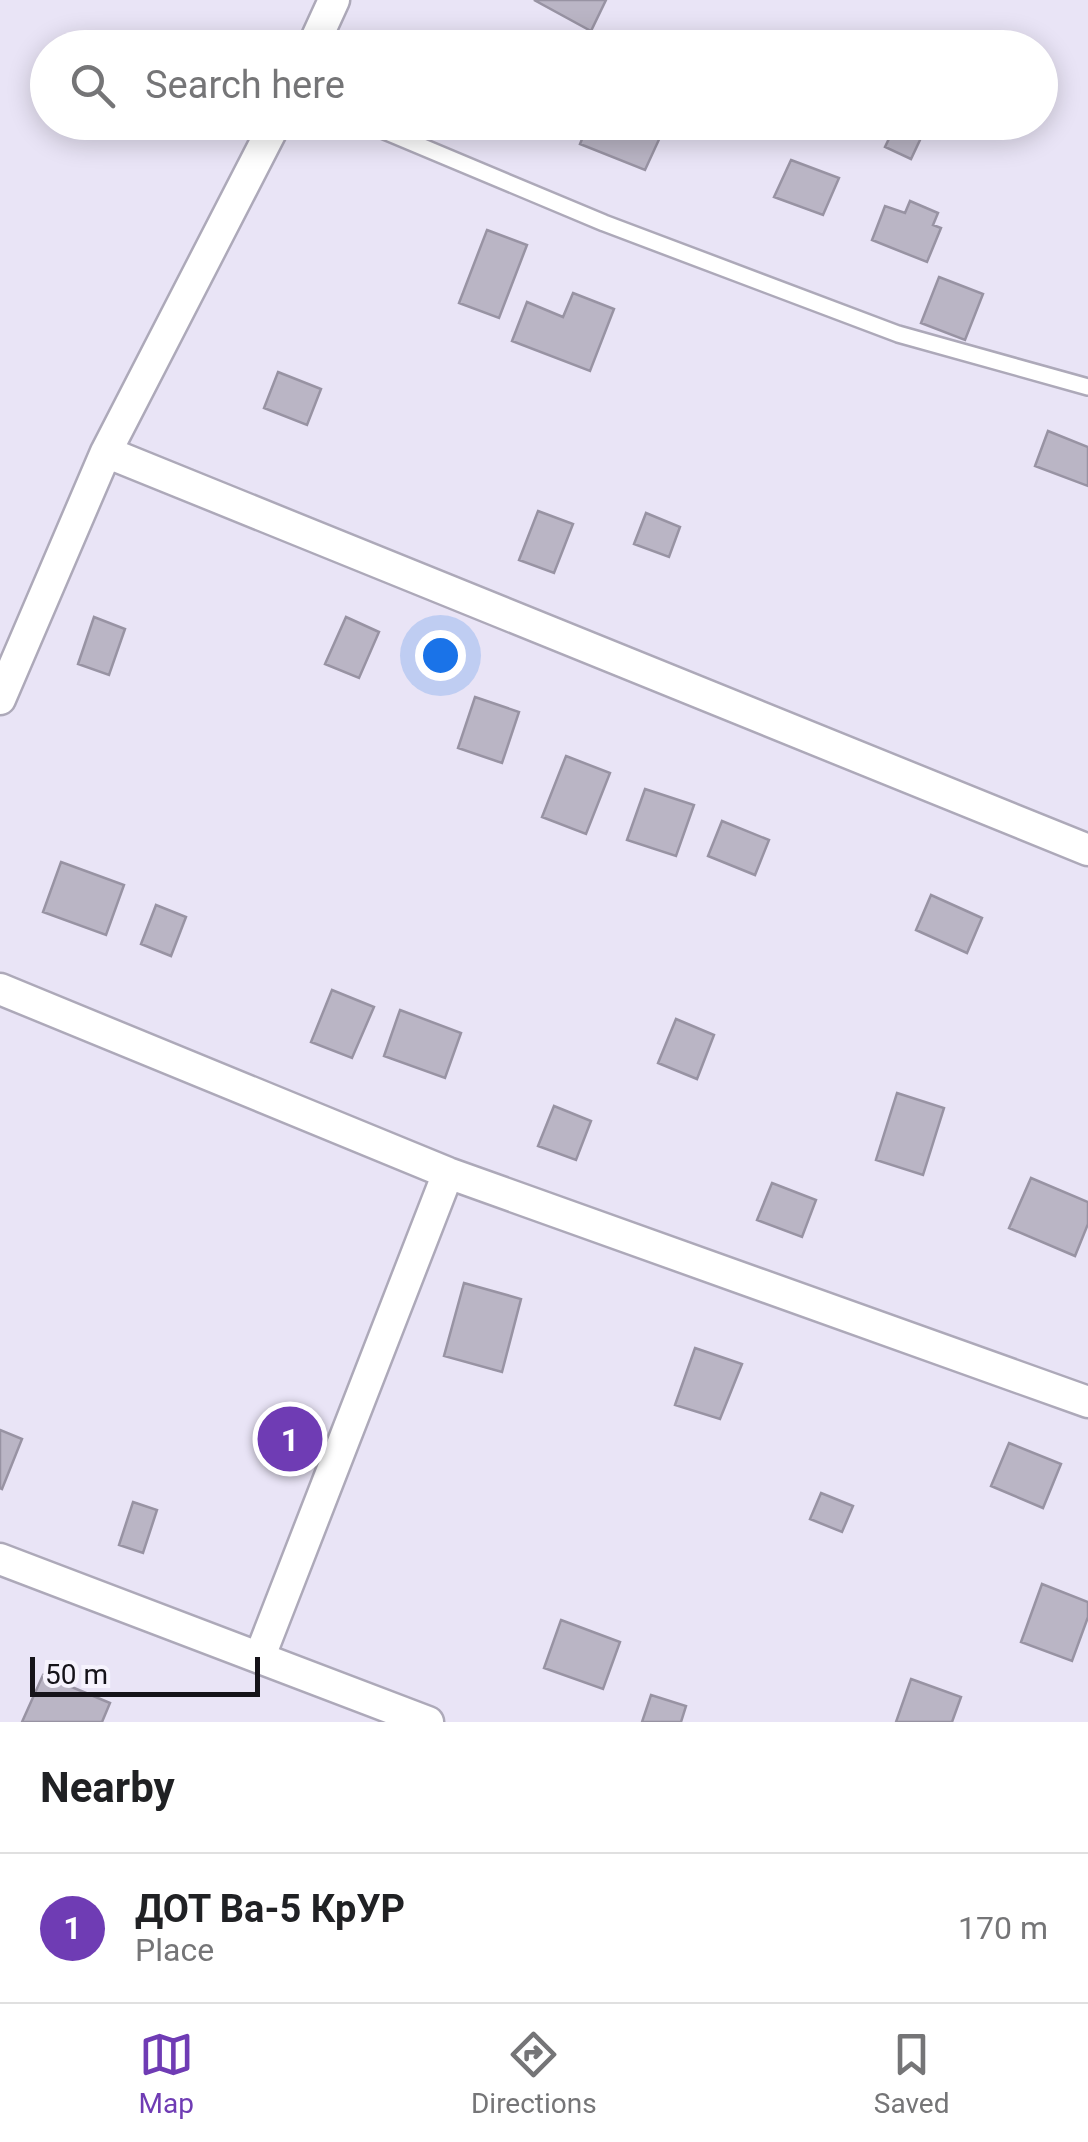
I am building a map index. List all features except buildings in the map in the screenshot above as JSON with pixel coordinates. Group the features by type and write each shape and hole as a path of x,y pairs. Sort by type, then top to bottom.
{"street":[{"path":"320,30 334,0"},
{"path":"0,699 106,452 267,140"},
{"path":"106,452 1088,850"},
{"path":"0,990 448,1173 1088,1402"},
{"path":"260,1656 448,1173"},
{"path":"0,1560 428,1722"}],"lane":[{"path":"406,140 604,223 898,334 1088,387"}],"place":[{"name":"ДОТ Ва-5 КрУР","path":"290,1439"}]}
